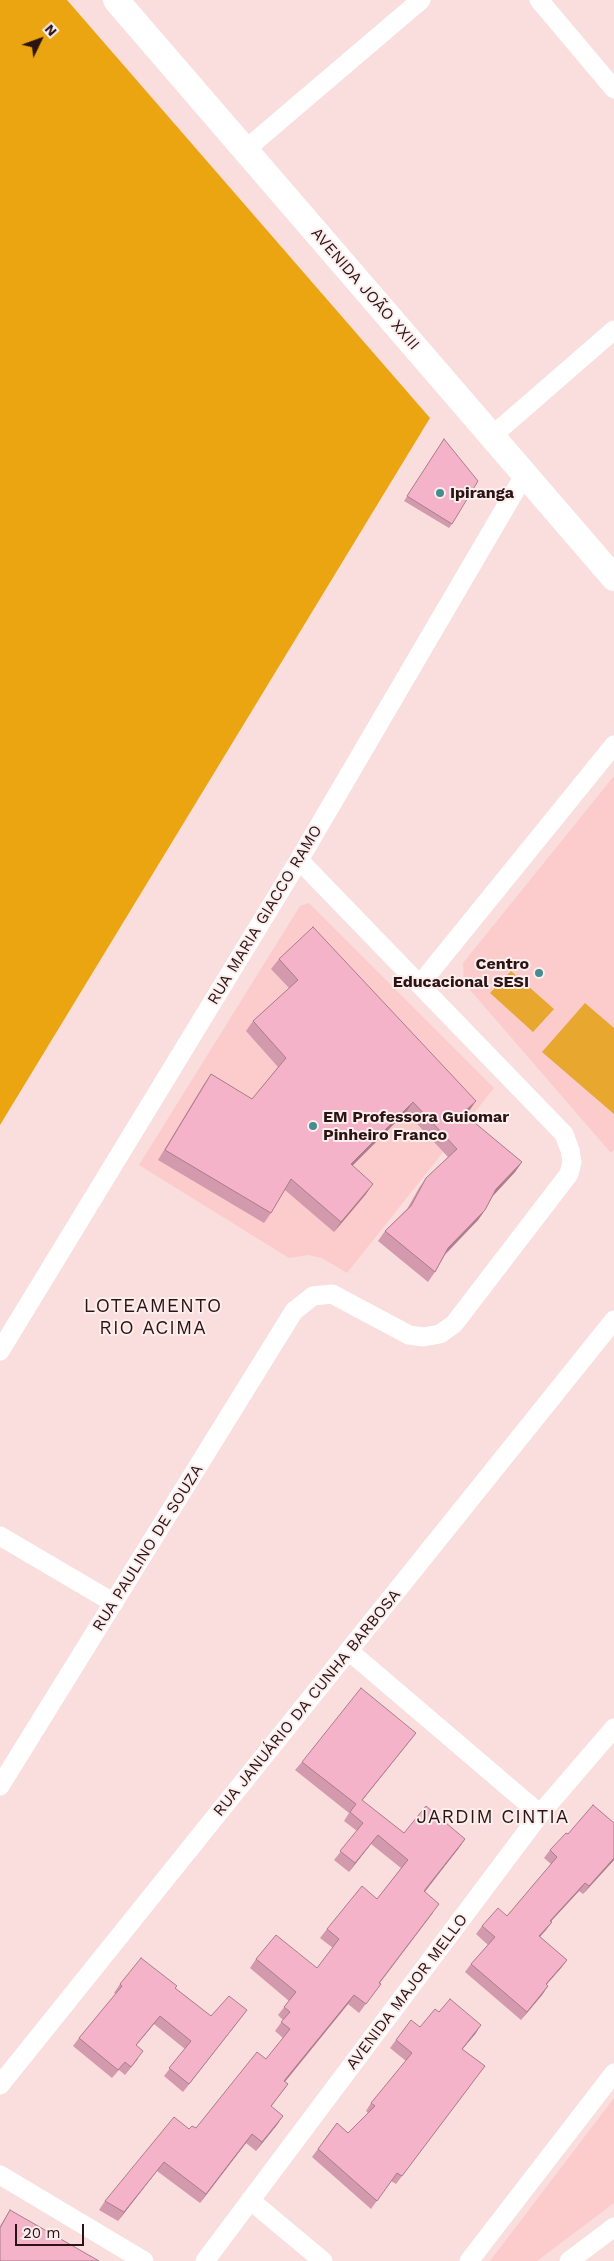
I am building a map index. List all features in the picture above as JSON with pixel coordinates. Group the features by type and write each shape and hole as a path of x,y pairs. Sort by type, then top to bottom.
{"main road":[{"name":"AVENIDA JOÃO XXIII","path":"116,0 614,578"}],"street":[{"path":"245,150 420,0"},
{"path":"539,0 614,89"},
{"path":"492,436 614,330"},
{"name":"RUA MARIA GIACCO RAMO","path":"0,1351 299,860 525,474"},
{"path":"299,860 421,983 614,745"},
{"name":"RUA PAULINO DE SOUZA","path":"0,1786 294,1311 313,1296 332,1294 409,1335 423,1338 440,1334 454,1324 569,1174 572,1162 564,1134 421,983"},
{"name":"RUA JANUÁRIO DA CUNHA BARBOSA","path":"0,2084 614,1320"},
{"path":"0,1536 114,1603"},
{"path":"348,1652 540,1814"},
{"name":"AVENIDA MAJOR MELLO","path":"205,2261 540,1814 614,1728"},
{"path":"469,2261 614,2073"},
{"path":"0,2175 144,2261"},
{"path":"250,2200 323,2261"},
{"path":"569,2261 614,2227"}],"shaded area":[{"path":"0,0 67,0 430,418 0,1125"},
{"name":"Centro Educacional SESI","path":"614,776 614,1150 611,1153 464,983 463,963"},
{"name":"EM Professora Guiomar Pinheiro Franco","path":"309,903 494,1088 347,1273 322,1258 308,1255 289,1258 139,1165 300,906"},
{"path":"511,971 554,1009 533,1032 490,993"},
{"path":"585,1003 614,1028 614,1114 542,1052"},
{"path":"614,2098 614,2203 537,2261 490,2261"}],"building":[{"name":"Ipiranga","path":"444,439 478,481 452,524 407,496"},
{"path":"313,927 476,1101 463,1113 522,1162 496,1189 485,1210 448,1248 435,1272 385,1231 411,1206 426,1178 457,1149 413,1102 351,1164 373,1184 341,1222 291,1179 271,1213 165,1150 211,1074 252,1099 286,1058 253,1021 298,980 279,959"},
{"path":"361,1688 416,1733 362,1800 404,1833 426,1806 465,1839 424,1891 439,1904 379,1983 381,1984 366,2004 354,1995 284,2081 288,2084 271,2106 283,2116 262,2142 252,2134 206,2194 164,2162 124,2212 105,2201 174,2117 189,2129 192,2126 196,2128 257,2052 266,2059 290,2029 281,2022 290,2012 284,2007 296,1992 256,1959 276,1935 317,1968 339,1939 327,1929 362,1886 377,1899 408,1860 378,1835 355,1863 340,1851 363,1823 350,1812 356,1804 302,1762"},
{"path":"593,1805 614,1823 614,1858 589,1886 585,1883 550,1921 552,1922 539,1936 567,1960 546,1984 548,1986 527,2012 471,1964 495,1937 482,1926 498,1908 507,1916 557,1857 550,1850 566,1833 568,1834"},
{"path":"141,1958 211,2016 229,1996 247,2010 189,2084 169,2068 191,2041 160,2016 136,2045 143,2051 131,2067 125,2062 118,2070 79,2038 122,1986 120,1984"},
{"path":"450,1999 481,2025 462,2049 485,2066 402,2176 397,2173 377,2201 318,2149 337,2123 348,2133 375,2106 371,2103 412,2053 396,2040 411,2020 420,2027 435,2009 439,2012"},
{"path":"10,2210 99,2261 0,2261 0,2228"}],"place":[{"name":"Ipiranga","path":"440,493"},
{"name":"Centro Educacional SESI","path":"539,973"},
{"name":"EM Professora Guiomar Pinheiro Franco","path":"313,1126"}],"district":[{"name":"LOTEAMENTO RIO ACIMA","path":"153,1317"},
{"name":"JARDIM CINTIA","path":"493,1817"}]}
